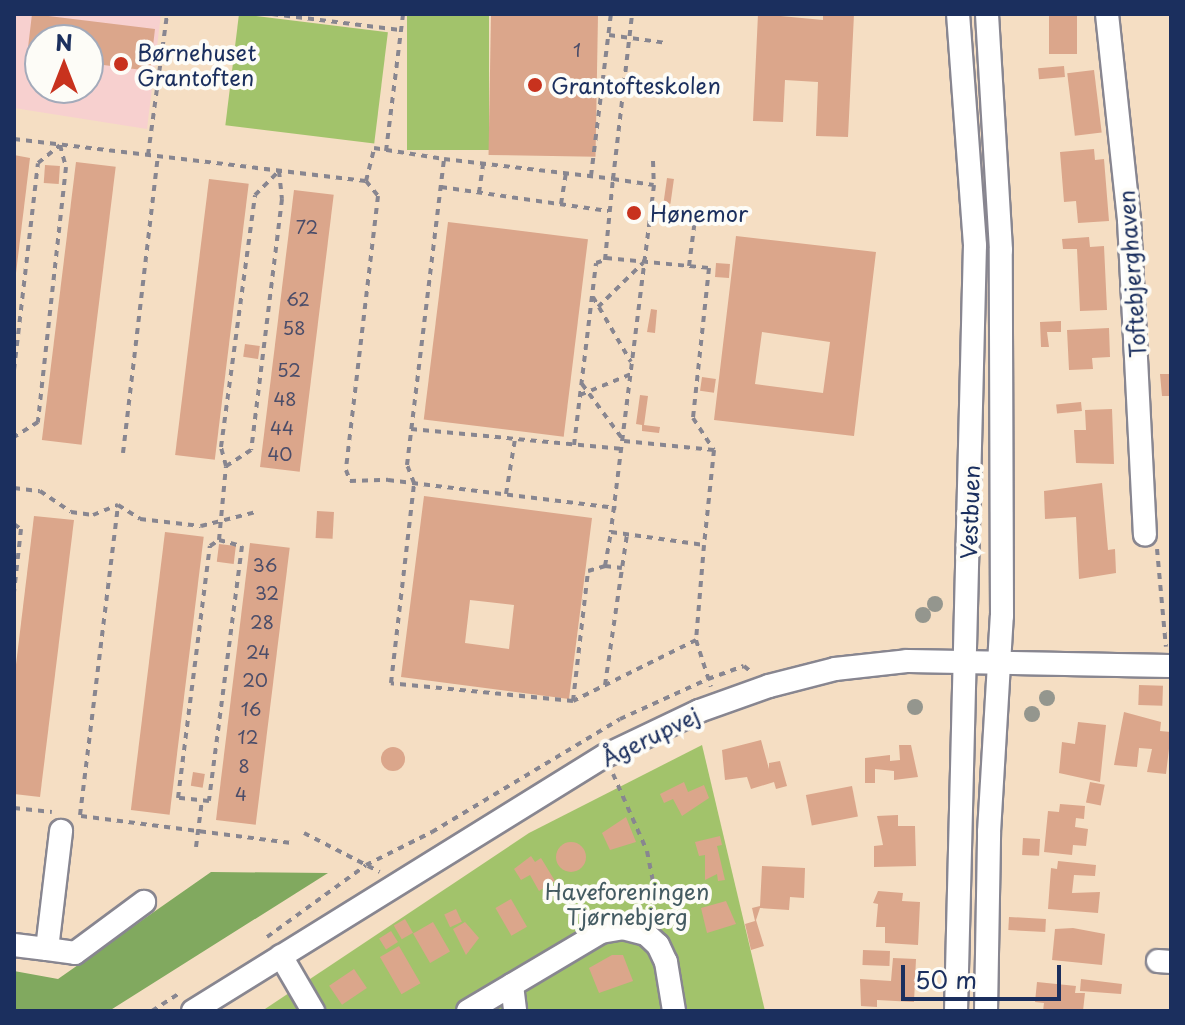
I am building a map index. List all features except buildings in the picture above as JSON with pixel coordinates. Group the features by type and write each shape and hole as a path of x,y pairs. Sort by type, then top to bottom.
{"street":[{"name":"Vestbuen","path":"956,1011 975,245 958,14"},
{"name":"Vestbuen","path":"986,1011 989,832 1000,660 1001,250 987,14"},
{"name":"Toftebjerghaven","path":"1107,14 1129,220 1145,535"},
{"name":"Ågerupvej","path":"193,1011 605,756 716,705 835,669 964,659 1169,665"},
{"path":"47,949 65,820"},
{"path":"14,945 75,953 144,902"},
{"path":"468,1011 601,932 623,928 646,934 666,962 674,1011"},
{"path":"281,956 313,1011"},
{"path":"512,985 515,1011"}],"path":[{"path":"148,155 167,14"},
{"path":"272,14 401,30"},
{"path":"386,151 403,14"},
{"path":"591,176 611,14"},
{"path":"605,258 632,14"},
{"path":"609,35 667,43"},
{"path":"14,139 366,181 378,196 346,470 350,481 414,483 616,508"},
{"path":"14,370 38,163 60,145"},
{"path":"14,437 38,422 66,167 60,145"},
{"path":"366,181 374,148 654,185"},
{"path":"123,453 158,156"},
{"path":"444,159 407,465 414,483 391,683 573,701 696,640"},
{"path":"605,566 624,441 654,185 653,161"},
{"path":"479,193 483,163"},
{"path":"219,540 226,466 221,447 255,195 279,171"},
{"path":"226,466 251,450 282,199 279,171"},
{"path":"561,204 566,173"},
{"path":"441,187 608,211"},
{"path":"650,215 734,222"},
{"path":"689,266 695,219"},
{"path":"574,445 596,263 605,258 709,268 693,418 714,450 696,640 716,705"},
{"path":"590,313 644,261"},
{"path":"592,296 633,364"},
{"path":"580,395 631,374"},
{"path":"582,383 624,441 714,450"},
{"path":"411,429 623,449"},
{"path":"506,494 515,439"},
{"path":"14,488 40,491 71,512 93,515 118,505"},
{"path":"118,505 140,519 201,526 256,512"},
{"path":"80,815 118,505"},
{"path":"14,524 21,529 14,592"},
{"path":"611,532 704,545"},
{"path":"605,685 627,535"},
{"path":"1145,535 1159,551 1169,665"},
{"path":"219,540 242,546 209,801 202,800 178,798 210,546 219,540"},
{"path":"573,701 588,571 605,566 622,568"},
{"path":"605,756 647,851 656,897 646,934"},
{"path":"196,847 202,800"},
{"path":"14,808 65,820 80,815 293,843"},
{"path":"304,833 399,882"}],"shaded area":[{"name":"Børnehuset Grantoften","path":"14,14 161,14 147,129 14,108"}],"green space":[{"path":"239,14 388,32 374,143 225,125"},
{"path":"407,14 489,14 489,150 407,150"},
{"name":"Haveforeningen Tjørnebjerg","path":"702,745 765,1011 262,1011 529,833"},
{"path":"211,872 328,873 109,1011 14,1011 14,971 58,979"}],"place":[{"name":"Børnehuset Grantoften","path":"121,64"},
{"name":"Grantofteskolen","path":"535,85"},
{"name":"Hønemor","path":"634,213"}]}
